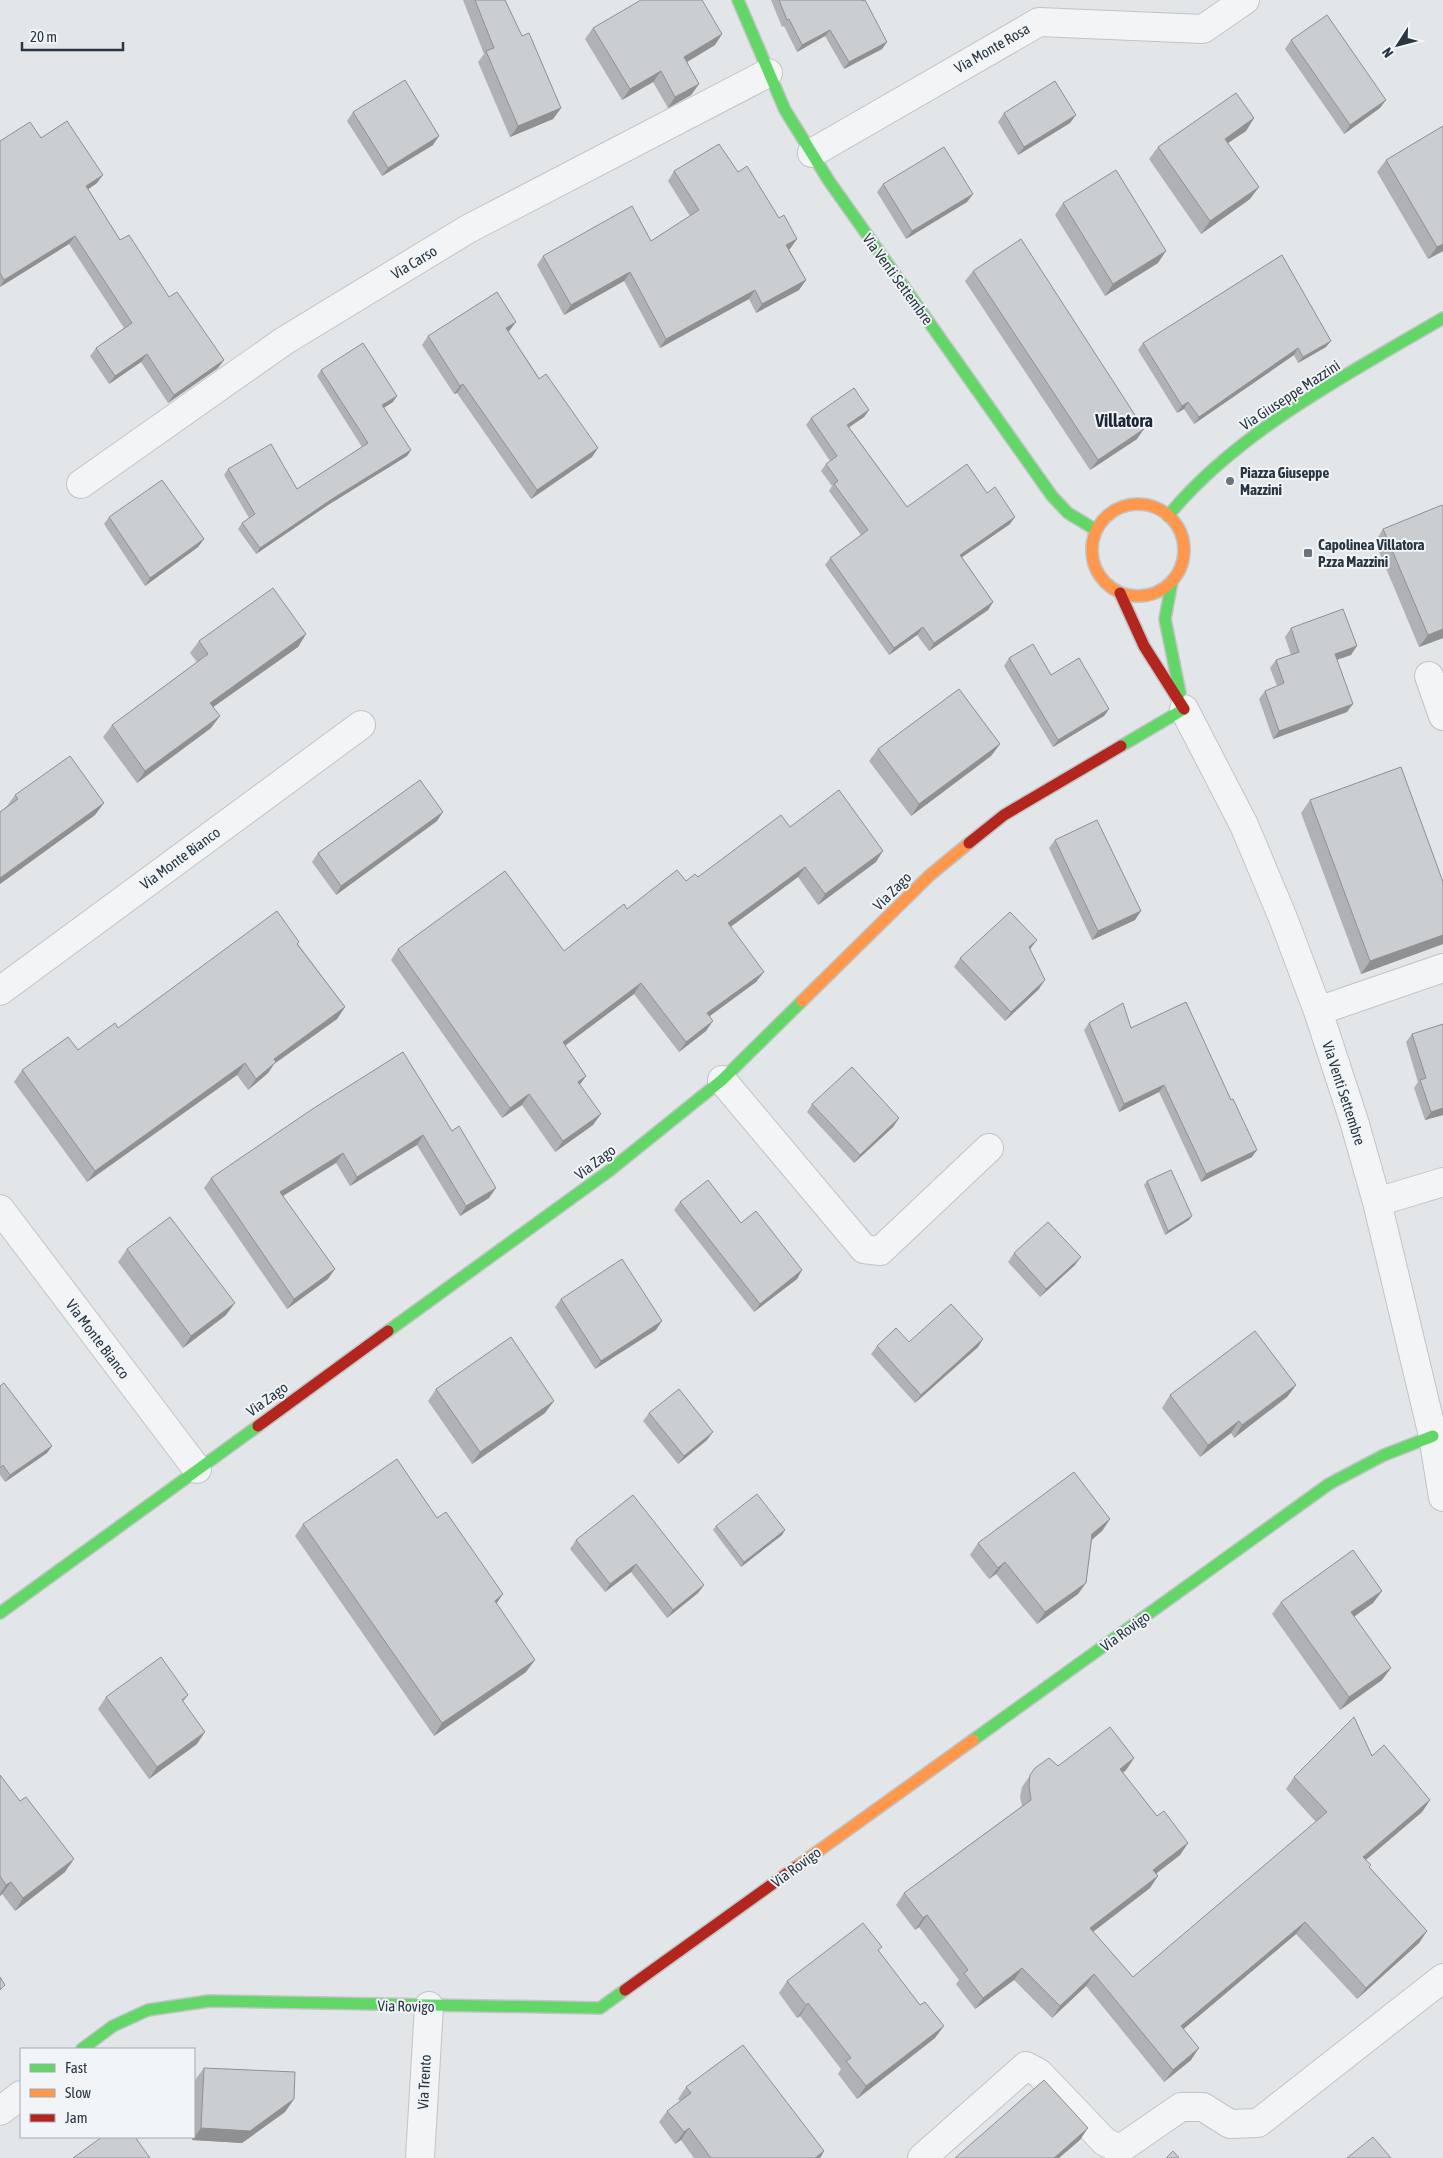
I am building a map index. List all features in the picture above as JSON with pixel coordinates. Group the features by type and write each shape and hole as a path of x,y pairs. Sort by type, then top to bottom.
{"street":[{"name":"Via Venti Settembre","path":"738,0 768,73 786,110 829,181 1052,496 1068,513 1096,530"},
{"name":"Via Monte Rosa","path":"812,153 1039,22 1203,29 1245,0"},
{"name":"Via Carso","path":"81,484 284,341 468,229 768,73"},
{"name":"Via Giuseppe Mazzini","path":"1168,516 1185,495 1231,452 1324,389 1443,318"},
{"path":"1142,504 1156,508 1168,516 1178,527 1183,540 1184,555 1180,569 1172,581 1162,590 1148,595 1134,596 1120,593 1107,585 1098,573 1093,559 1092,545 1096,530 1104,519 1115,510 1128,505 1142,504"},
{"path":"1172,581 1165,619 1184,709"},
{"path":"1120,593 1144,646 1184,709"},
{"path":"1429,676 1443,716"},
{"name":"Via Venti Settembre","path":"1184,709 1244,825 1318,1012 1354,1120 1377,1202 1433,1436 1443,1496"},
{"name":"Via Zago","path":"0,1613 609,1171 722,1080 930,875 1004,815 1184,709"},
{"name":"Via Monte Bianco","path":"0,991 361,725"},
{"path":"1318,1012 1443,968"},
{"path":"722,1080 864,1249 880,1251 989,1148"},
{"path":"1377,1202 1443,1182"},
{"name":"Via Monte Bianco","path":"0,1209 197,1469"},
{"name":"Via Rovigo","path":"83,2048 112,2026 148,2010 209,2001 600,2008 1329,1484 1384,1455 1433,1436"},
{"path":"922,2158 1026,2066 1039,2073 1105,2142 1120,2149 1181,2107 1203,2107 1230,2124 1258,2123 1443,1978"},
{"name":"Via Trento","path":"420,2158 428,2006"},
{"path":"0,2111 20,2096"}],"building":[{"path":"475,0 505,0 522,36 529,33 561,108 518,126 486,51 494,48"},
{"path":"641,0 702,0 722,34 684,57 699,84 675,97 661,71 630,89 593,28"},
{"path":"779,0 865,0 887,42 849,62 830,30 802,45 789,19 787,20"},
{"path":"1327,15 1386,100 1350,125 1291,40"},
{"path":"405,80 439,136 388,168 353,112"},
{"path":"1055,81 1076,115 1024,147 1004,113"},
{"path":"1236,93 1254,118 1225,139 1259,187 1210,221 1158,147"},
{"path":"67,121 103,175 86,186 120,240 129,235 169,297 177,292 224,360 174,395 147,354 115,376 96,348 132,323 75,236 4,280 0,273 0,141 30,122 41,138"},
{"path":"1443,126 1443,244 1437,247 1386,160"},
{"path":"719,144 738,172 747,166 779,218 784,215 797,239 786,245 806,280 762,304 755,290 666,339 630,272 571,305 543,256 632,206 651,241 699,210 674,171"},
{"path":"944,147 973,194 912,231 883,184"},
{"path":"1116,170 1166,251 1113,284 1063,203"},
{"path":"1021,239 1144,429 1098,460 973,271"},
{"path":"1282,255 1331,341 1303,357 1298,348 1199,417 1188,402 1182,406 1143,343"},
{"path":"497,292 516,322 506,328 539,379 546,374 598,448 537,490 463,384 460,386 428,336"},
{"path":"363,343 397,396 382,405 411,450 332,499 260,548 242,523 255,514 228,469 271,444 297,489 368,443 321,370"},
{"path":"854,388 869,410 847,425 907,507 967,464 987,493 995,487 1015,517 960,555 993,602 934,643 923,627 894,648 830,558 868,530 834,484 838,481 826,464 837,456 811,418"},
{"path":"162,480 204,539 150,578 109,517"},
{"path":"1442,505 1443,629 1428,635 1383,529"},
{"path":"273,588 306,634 210,703 220,716 145,771 112,725 208,654 199,641"},
{"path":"1343,609 1357,646 1335,654 1353,704 1279,731 1265,691 1284,683 1276,660 1299,652 1291,628"},
{"path":"1033,644 1051,675 1079,658 1109,709 1058,740 1009,658"},
{"path":"959,689 1000,744 919,804 878,749"},
{"path":"70,756 104,803 0,878 0,812 18,799 15,795"},
{"path":"1401,767 1443,882 1443,935 1370,961 1310,800"},
{"path":"420,780 443,812 341,886 318,853"},
{"path":"839,790 883,851 825,894 805,867 728,923 764,972 707,1013 713,1021 686,1042 641,983 563,1042 586,1076 578,1082 601,1114 563,1141 529,1094 510,1108 398,949 505,871 564,951 624,904 627,909 677,870 686,881 695,874 698,877 781,815 790,827"},
{"path":"1097,820 1141,911 1098,931 1055,840"},
{"path":"277,911 299,942 297,944 345,1007 274,1059 276,1062 256,1079 245,1063 95,1171 22,1070 68,1037 78,1050 115,1023 118,1028"},
{"path":"1010,912 1037,940 1029,947 1045,980 1011,1012 960,958"},
{"path":"1186,1002 1231,1100 1233,1099 1257,1150 1206,1174 1164,1085 1124,1104 1089,1023 1123,1003 1131,1028"},
{"path":"1443,1024 1443,1108 1431,1112 1420,1080 1426,1078 1412,1034"},
{"path":"403,1052 452,1131 459,1126 496,1188 466,1206 423,1135 357,1177 343,1153 280,1192 335,1269 294,1299 211,1178 314,1108"},
{"path":"852,1067 899,1118 860,1155 812,1104"},
{"path":"1171,1170 1192,1216 1168,1231 1147,1181"},
{"path":"708,1180 741,1223 756,1211 802,1270 760,1304 680,1202"},
{"path":"170,1217 235,1303 191,1336 127,1249"},
{"path":"1048,1222 1081,1257 1046,1289 1014,1253"},
{"path":"622,1259 662,1321 601,1361 561,1299"},
{"path":"951,1304 983,1339 921,1395 877,1346 896,1328 909,1342"},
{"path":"1255,1331 1296,1385 1242,1425 1239,1421 1208,1445 1170,1395"},
{"path":"511,1337 554,1401 480,1452 436,1389"},
{"path":"4,1383 52,1446 10,1475 3,1465 0,1468 0,1386"},
{"path":"679,1389 713,1432 684,1456 649,1413"},
{"path":"397,1459 437,1518 446,1512 503,1594 495,1601 535,1660 442,1723 303,1524"},
{"path":"1074,1472 1110,1519 1092,1534 1086,1583 1045,1612 1005,1562 998,1568 978,1543"},
{"path":"757,1494 785,1530 744,1562 716,1526"},
{"path":"633,1495 704,1585 673,1610 636,1564 610,1584 576,1540"},
{"path":"1353,1550 1382,1591 1351,1612 1391,1668 1349,1697 1281,1602"},
{"path":"161,1657 188,1695 182,1700 205,1732 157,1767 106,1697"},
{"path":"1354,1717 1372,1756 1384,1745 1430,1800 1363,1857 1371,1865 1369,1867 1427,1931 1366,1988 1305,1922 1181,2026 1199,2048 1173,2070 1094,1974 1060,2006 1022,1968 983,1998 964,1973 968,1970 927,1915 923,1918 904,1893 1031,1800 1030,1775 1035,1768 1049,1758 1058,1766 1110,1727 1134,1758 1120,1769 1157,1816 1164,1811 1188,1843 1153,1870 1158,1876 1090,1928 1133,1977 1327,1812 1294,1777"},
{"path":"0,1775 20,1801 26,1797 74,1859 23,1898 11,1882 6,1885 0,1876"},
{"path":"863,1923 882,1947 878,1950 920,2005 925,2002 944,2026 866,2086 846,2061 851,2058 808,2003 806,2005 787,1981"},
{"path":"0,1977 5,1985 0,1990"},
{"path":"743,2045 824,2151 815,2158 711,2158 689,2128 684,2132 667,2111 691,2093 686,2087"},
{"path":"204,2068 295,2072 294,2099 250,2131 201,2128"},
{"path":"1044,2080 1088,2128 1054,2158 955,2158"},
{"path":"1373,2137 1391,2158 1347,2158"},
{"path":"101,2138 136,2138 150,2158 73,2158"},
{"path":"1173,2151 1179,2158 1166,2158"}],"traffic: fast":[{"path":"738,0 785,110 829,181 1052,496 1068,513 1096,530"},
{"path":"1168,516 1196,485 1261,430 1333,382 1443,318"},
{"path":"1172,581 1165,619 1180,693"},
{"path":"1121,746 1184,709"},
{"path":"388,1331 609,1171 722,1080 802,1001"},
{"path":"0,1613 258,1426"},
{"path":"973,1740 1329,1484 1384,1455 1433,1436"},
{"path":"83,2048 113,2026 148,2010 209,2001 600,2008 625,1990"}],"traffic: slow":[{"path":"1138,504 1155,508 1170,518 1180,533 1184,550 1180,567 1170,582 1155,592 1138,596 1121,592 1106,582 1096,567 1092,550 1096,533 1106,518 1121,508 1138,504"},
{"path":"802,1001 930,875 969,843"},
{"path":"796,1867 973,1740"}],"traffic: jam":[{"path":"1120,593 1144,646 1184,709"},
{"path":"969,843 1004,815 1121,746"},
{"path":"258,1426 388,1331"},
{"path":"625,1990 796,1867"}],"place":[{"name":"Piazza Giuseppe Mazzini","path":"1230,481"},
{"name":"Capolinea Villatora P.zza Mazzini","path":"1308,553"}],"district":[{"name":"Villatora","path":"1124,420"}]}
